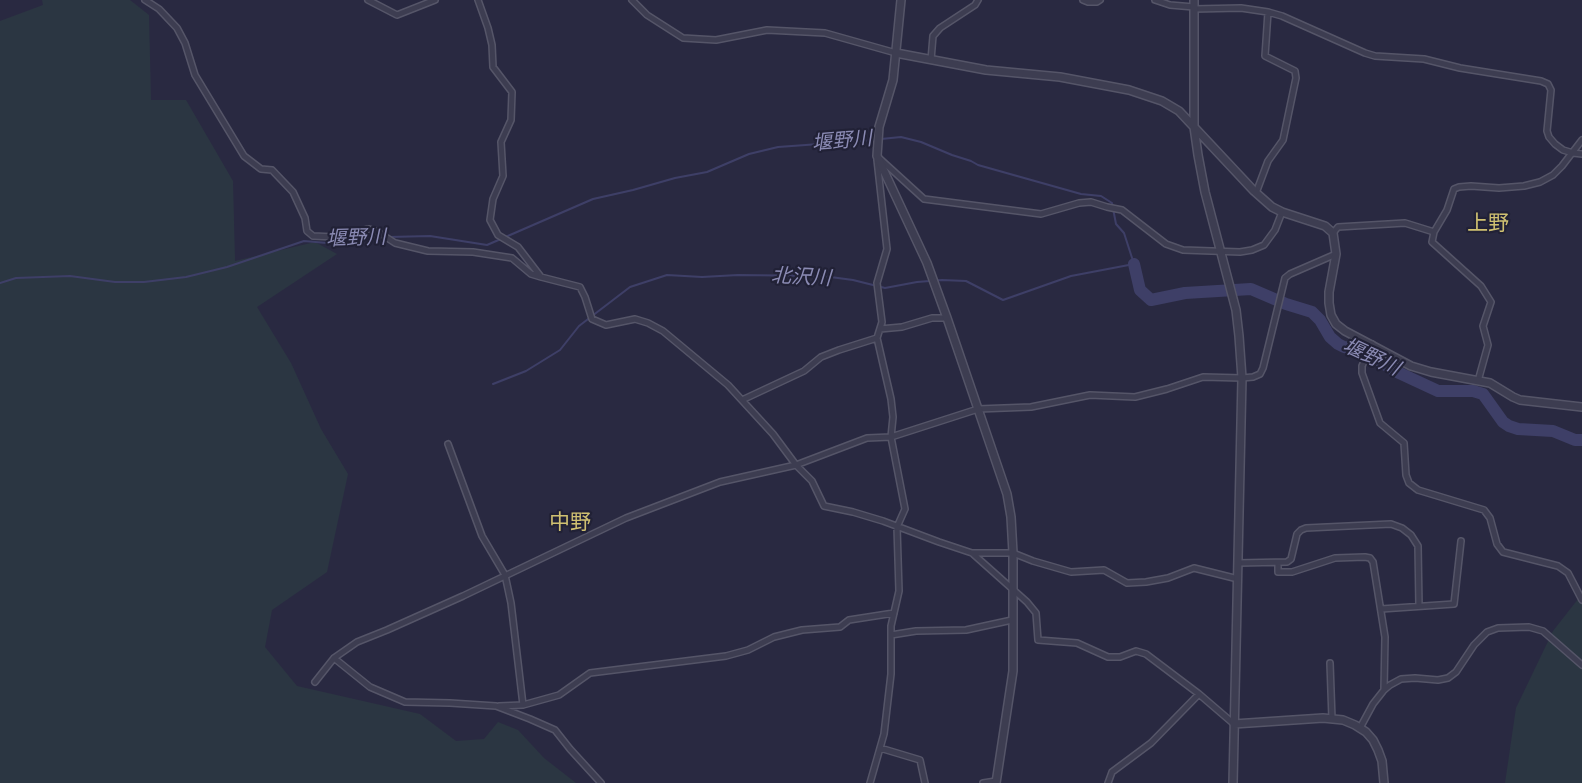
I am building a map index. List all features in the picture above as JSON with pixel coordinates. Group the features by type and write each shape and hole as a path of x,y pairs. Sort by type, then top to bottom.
{"street":[{"path":"145,0 159,9 177,28 185,43 195,75 244,156 261,169 272,171 293,192 305,218 307,231 313,236 335,237 369,229 381,233 392,241 428,251 474,252 512,258 531,274 580,287 592,319 606,325 635,319 648,322 663,331 728,385 812,481 824,506 883,521 972,553 1013,553 1071,572 1104,570 1127,583 1168,578 1194,568 1238,579"},
{"path":"368,0 397,15 435,0"},
{"path":"478,0 492,45 493,67 512,92 511,120 501,142 503,176 493,199 490,220 499,235 518,247 542,277"},
{"path":"632,0 647,15 683,39 716,40 767,30 825,33 896,53 986,70 1060,77 1129,90 1162,101 1179,111 1272,207 1325,226 1333,233 1336,254 1329,303 1331,315 1336,324 1345,331 1412,366 1431,372 1490,383 1520,400 1582,407"},
{"path":"870,783 884,734 891,675 891,626 899,591 897,527 905,509 891,437 893,417 891,399 877,338 882,322 877,283 887,249 877,156 878,135 892,80 901,0"},
{"path":"931,60 933,36 940,28 975,5 978,0"},
{"path":"1083,0 1088,2 1100,0"},
{"path":"1155,0 1170,5 1241,8 1268,12 1375,56 1424,59 1460,68 1541,81 1548,84 1551,90 1547,131 1549,137 1563,150 1582,154"},
{"path":"1194,5 1194,127 1205,192 1234,302 1242,378 1233,783"},
{"path":"1256,193 1268,161 1283,140 1296,78 1295,71 1265,56 1268,12"},
{"path":"1478,381 1488,345 1483,326 1491,302 1481,286 1432,242 1434,232 1447,210 1454,189 1471,186 1499,188 1524,186 1540,182 1553,175 1562,166 1582,140"},
{"path":"877,156 924,199 1041,214 1060,207 1091,202 1122,210 1166,244 1183,250 1240,252 1252,250 1264,245 1275,230 1282,212"},
{"path":"877,156 932,276 1006,494 1011,517 1013,671 996,782 983,783"},
{"path":"1333,233 1338,227 1405,224 1434,232"},
{"path":"315,682 334,658 357,642 463,596 626,518 720,482 796,465 867,438 891,437 978,409 1031,407 1090,395 1135,397 1203,377 1253,377 1260,374 1263,368 1283,283 1290,274 1336,254"},
{"path":"880,329 902,327 932,318 947,318"},
{"path":"742,400 804,371 821,357 877,338"},
{"path":"1371,346 1362,366 1362,373 1380,423 1404,443 1406,475 1409,483 1418,490 1484,510 1490,518 1497,544 1503,552 1558,566 1568,573 1582,600"},
{"path":"448,444 482,536 505,575 511,603 523,705"},
{"path":"1238,563 1287,562 1291,559 1297,534 1306,528 1391,524 1411,535 1418,546 1419,606"},
{"path":"1381,609 1454,604 1461,541"},
{"path":"972,553 1027,602 1036,613 1038,640 1077,643 1108,657 1120,657 1136,651 1146,654 1234,724 1323,718 1342,720 1360,728 1373,740 1382,761 1384,783"},
{"path":"1278,563 1278,572 1292,572 1335,558 1370,558 1373,562 1385,637 1384,690"},
{"path":"334,658 370,687 405,702 523,705 559,695 590,673 726,656 748,650 774,637 802,630 840,627 849,620 894,613"},
{"path":"891,635 916,630 966,630 1012,620"},
{"path":"1360,728 1373,704 1390,685 1401,680 1415,678 1438,680 1448,678 1456,672 1474,645 1487,632 1498,628 1529,627 1543,631 1582,664"},
{"path":"1330,663 1332,719"},
{"path":"1108,783 1112,772 1150,743 1199,694"},
{"path":"496,706 555,730 601,783"},
{"path":"880,747 920,760 925,783"}],"shaded area":[{"path":"42,0 130,0 149,15 151,100 186,100 233,181 235,261 315,242 337,254 257,307 291,363 321,429 348,474 327,572 272,610 265,647 297,686 420,714 456,741 484,739 498,722 518,730 544,758 576,783 0,783 0,21 43,5"},
{"path":"1582,594 1582,783 1505,783 1516,708 1553,631"}],"waterway":[{"name":"北沢川","path":"493,384 526,371 560,350 579,326 630,287 667,275 823,276 885,288 917,282 966,281 1003,300 1071,276 1134,264 1124,233 1116,224 1112,203 1101,196 1081,194 978,165 921,142 901,137 881,139"},
{"name":"堰野川","path":"389,237 430,236 487,245 593,199 707,172 749,154 778,147 875,140"},
{"name":"堰野川","path":"0,283 16,278 70,276 115,282 144,282 186,277 227,267 304,241 327,243 350,238 384,237"},
{"name":"堰野川","path":"1134,264 1140,290 1151,300 1185,293 1251,289 1312,312 1338,344 1362,350 1395,371 1438,391 1473,391 1483,394 1503,422 1509,426 1518,429 1553,431 1575,440 1582,440"}],"district":[{"name":"上野","path":"1488,224"},
{"name":"中野","path":"570,523"}]}
